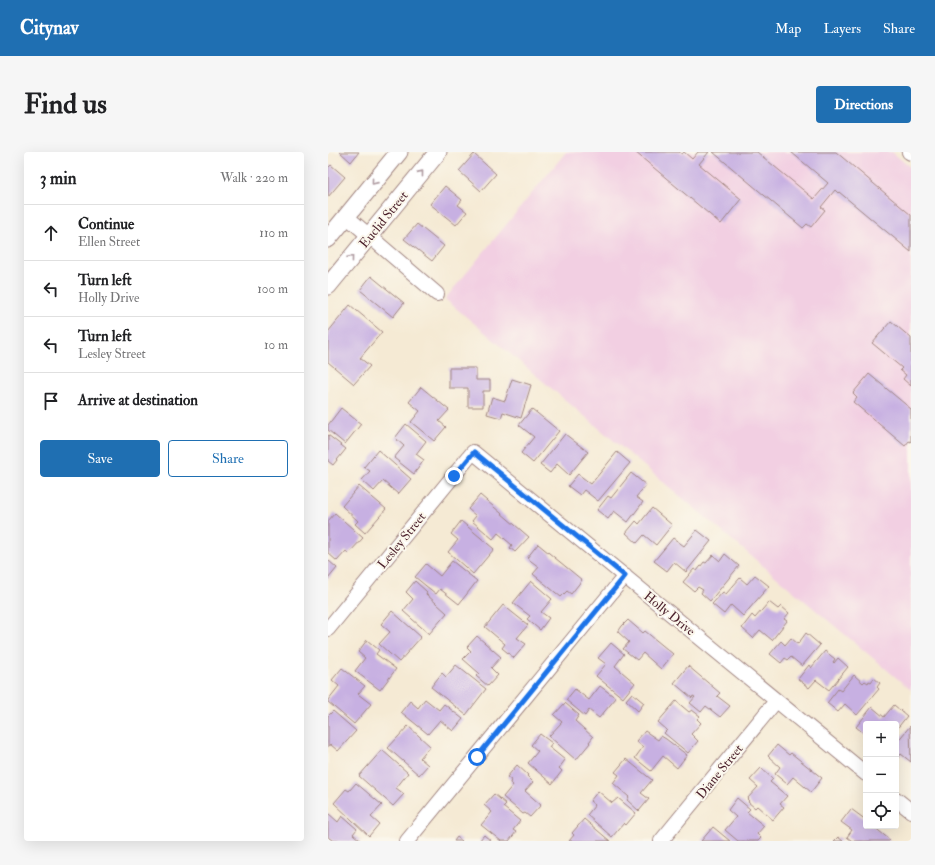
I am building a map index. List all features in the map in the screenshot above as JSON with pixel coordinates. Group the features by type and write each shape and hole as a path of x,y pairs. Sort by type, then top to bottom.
{"main road":[{"path":"328,239 399,152"},
{"name":"Euclid Street","path":"328,286 438,152"}],"street":[{"path":"346,216 437,294"},
{"name":"Holly Drive","path":"474,452 863,772"},
{"name":"Lesley Street","path":"328,629 474,452"},
{"path":"407,841 625,576"},
{"name":"Diane Street","path":"661,841 776,701"},
{"path":"899,801 911,811"}],"shaded area":[{"path":"566,152 892,152 911,168 911,690 445,299"}],"building":[{"path":"340,152 359,152 351,162"},
{"path":"635,152 679,152 682,154 684,152 692,159 698,152 709,152 699,164 741,199 721,224"},
{"path":"713,152 757,152 814,199 828,183 791,152 836,152 911,215 911,252 835,190 821,207 825,210 811,227 807,224 803,228"},
{"path":"474,154 496,174 481,191 459,171"},
{"path":"331,165 345,177 328,197 328,168"},
{"path":"445,186 462,200 458,205 467,212 456,225 430,204"},
{"path":"417,224 444,246 432,261 404,239"},
{"path":"371,276 404,303 393,317 360,290"},
{"path":"350,305 382,332 360,358 370,366 354,384 328,362 328,332"},
{"path":"891,321 911,338 911,386 903,379 906,375 900,370 902,368 872,343"},
{"path":"449,368 476,368 476,380 490,380 490,391 483,391 483,407 468,407 468,388 449,388"},
{"path":"869,374 911,409 911,442 909,441 905,446 853,402 857,397 853,393"},
{"path":"512,379 531,385 521,418 503,412 501,418 487,414 492,397 505,401"},
{"path":"421,387 449,410 439,421 446,427 434,441 411,422 420,411 409,402"},
{"path":"341,408 361,424 345,444 328,430 328,425"},
{"path":"532,409 559,431 533,463 521,453 534,437 519,425"},
{"path":"406,424 426,441 416,454 424,460 414,474 394,458 404,446 395,438"},
{"path":"565,434 588,452 569,475 557,464 550,473 540,465"},
{"path":"328,435 346,449 333,465 328,461"},
{"path":"378,450 411,479 398,494 383,481 374,491 362,480 370,471 364,467"},
{"path":"617,452 630,463 598,501 584,490 580,495 568,486 578,474 591,484"},
{"path":"631,473 646,485 636,497 643,502 628,522 614,511 608,519 597,510 608,496 611,498"},
{"path":"359,486 386,509 365,533 355,524 358,521 342,506"},
{"path":"480,495 529,537 515,552 510,548 512,545 498,533 493,539 472,521 476,516 468,509"},
{"path":"652,508 672,525 656,545 644,535 637,543 626,533 636,521 639,524"},
{"path":"335,513 363,538 348,554 346,551 337,561 328,553 328,521"},
{"path":"461,521 494,549 473,574 448,552 458,540 451,534"},
{"path":"697,530 711,541 686,572 674,562 667,571 654,561 673,538 684,546"},
{"path":"538,544 582,580 571,594 567,591 561,597 533,574 539,567 527,558"},
{"path":"725,554 739,566 710,601 701,593 703,590 698,587 694,591 683,582 694,569 697,571 704,562 706,563 713,555 720,561"},
{"path":"328,560 337,568 328,579"},
{"path":"452,561 477,581 459,604 440,589 436,594 415,577 426,564 440,576"},
{"path":"755,575 769,586 743,616 731,605 724,614 712,604 723,592 726,594 740,578 747,584"},
{"path":"415,581 427,592 426,594 447,613 429,634 403,611 413,599 406,592"},
{"path":"531,581 552,599 541,612 549,618 540,630 527,619 530,616 513,603"},
{"path":"769,602 778,609 781,606 789,613 784,619 787,621 772,640 760,630 753,638 742,628 752,615 755,618"},
{"path":"503,605 528,625 517,638 526,644 514,658 502,648 505,644 485,627"},
{"path":"392,611 421,637 399,662 379,644 390,632 381,624"},
{"path":"628,620 643,633 645,631 673,654 661,669 643,653 637,660 623,649 629,642 618,632"},
{"path":"806,633 820,645 802,666 791,657 788,660 785,658 781,663 770,654 781,641 785,645 791,638 798,644"},
{"path":"477,636 501,657 491,668 498,675 488,686 476,676 479,673 463,659 471,651 467,647"},
{"path":"367,640 379,650 376,654 396,669 380,690 355,671 365,658 358,652"},
{"path":"611,643 624,654 615,666 635,683 623,698 596,676 606,664 598,658"},
{"path":"825,651 835,659 833,662 834,663 838,658 848,667 829,690 816,680 809,688 798,679 809,665 811,668"},
{"path":"456,665 486,689 466,715 431,687 442,673 446,677"},
{"path":"688,666 720,693 717,696 730,706 720,717 706,706 701,712 690,703 695,697 693,696 692,698 674,683"},
{"path":"342,668 365,686 358,694 371,704 354,724 328,702 339,686 332,680"},
{"path":"854,675 863,683 865,681 868,683 869,681 871,682 874,678 880,683 877,687 879,689 857,715 845,704 838,712 827,703 838,689 841,691"},
{"path":"600,686 616,698 599,718 589,710 585,716 566,700 575,689 589,700"},
{"path":"632,693 644,703 638,711 626,700"},
{"path":"425,699 439,710 444,704 463,719 453,731 440,720 428,734 401,712 410,701 418,708"},
{"path":"676,701 689,712 692,710 700,716 697,719 701,723 691,734 698,741 688,753 664,733 667,730 658,722"},
{"path":"565,703 579,715 575,721 593,737 576,760 549,736 562,722 554,715"},
{"path":"894,705 907,716 899,726 899,721 863,721 863,733 856,727 872,707 884,717"},
{"path":"333,711 356,731 338,751 330,744 328,747 328,716"},
{"path":"408,726 430,746 420,758 428,765 419,775 388,748"},
{"path":"910,726 911,762 901,754 899,756 899,740"},
{"path":"645,731 658,740 661,736 687,755 677,768 663,756 651,771 635,758 643,747 636,741"},
{"path":"540,734 552,743 549,747 565,760 559,768 562,771 552,784 528,763 538,751 531,745"},
{"path":"777,745 789,755 791,753 822,778 811,792 793,777 787,784 775,774 780,767 768,756"},
{"path":"382,750 408,773 396,788 404,794 393,806 359,776"},
{"path":"626,759 652,780 641,793 649,799 639,811 627,800 629,797 613,783 619,775 615,772"},
{"path":"517,765 533,782 525,791 541,805 530,817 525,813 523,814 503,797 513,785 510,783 511,780 507,777"},
{"path":"761,768 773,779 770,782 787,796 780,804 784,807 773,820 757,806 755,808 748,802 749,801 747,799 758,787 750,780"},
{"path":"356,783 382,805 371,817 379,824 369,836 334,803 346,789 349,791"},
{"path":"598,791 612,803 618,798 636,813 626,825 624,823 612,837 587,815 595,805 590,801"},
{"path":"494,794 506,804 503,807 520,821 513,830 516,832 509,841 501,841 481,825 492,812 484,805"},
{"path":"737,798 750,809 747,812 764,826 757,834 761,838 758,841 738,841 725,830 736,817 728,810"},
{"path":"851,809 863,818 863,829 877,829 890,840 852,841 847,837 852,830 841,822"},
{"path":"328,813 338,822 342,816 357,829 353,834 361,841 333,841 328,837"},
{"path":"584,819 610,841 569,841 574,835 572,833"},
{"path":"713,827 730,841 701,841"},
{"path":"484,835 491,841 479,841"},
{"path":"457,837 462,841 454,841"},
{"path":"838,837 843,841 834,841"}],"route":[{"path":"454,476 474,452 625,576 477,757"}]}
